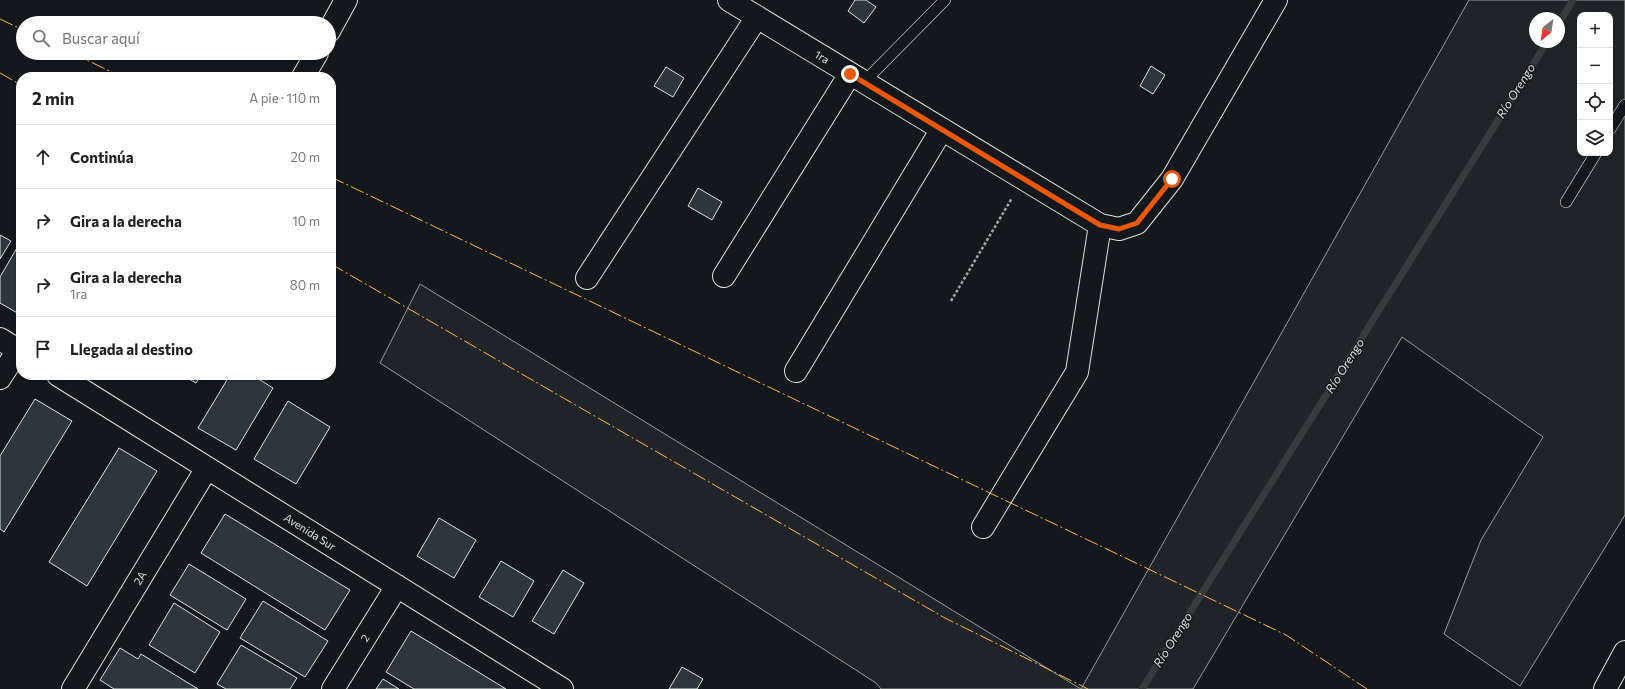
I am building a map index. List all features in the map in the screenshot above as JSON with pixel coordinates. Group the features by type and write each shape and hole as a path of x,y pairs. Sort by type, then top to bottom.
{"main road":[{"path":"336,18 346,0"},
{"name":"1ra","path":"729,0 1100,225 1119,229 1137,223 1172,179 1276,0"},
{"path":"587,278 757,17"},
{"path":"306,72 312,60"},
{"path":"724,276 857,78"},
{"path":"796,371 942,129"},
{"path":"983,527 1077,372 1100,225"},
{"path":"0,378 13,347"},
{"name":"Avenida Sur","path":"66,380 562,689"},
{"name":"2A","path":"73,689 207,468"},
{"name":"2","path":"333,689 396,586"},
{"path":"1605,689 1625,652"}],"lane":[{"path":"857,78 945,0"},
{"path":"1613,125 1625,105"},
{"path":"1566,202 1594,156"}],"path":[{"path":"951,301 1023,179"}],"shaded area":[{"path":"1469,0 1625,0 1625,515 1520,686 1444,634 1481,540 1543,437 1402,337 1193,689 1081,689"},
{"path":"420,284 1081,689 881,689 876,683 380,363"}],"building":[{"path":"855,0 866,0 876,7 864,23 848,11"},
{"path":"1151,66 1165,75 1153,94 1140,86"},
{"path":"666,67 684,78 673,97 654,86"},
{"path":"698,188 722,202 712,220 688,206"},
{"path":"0,235 11,241 0,259"},
{"path":"16,250 16,312 0,303 0,277"},
{"path":"191,380 198,380 196,383"},
{"path":"227,380 260,380 273,388 236,450 198,428"},
{"path":"35,399 72,421 4,532 0,529 0,456"},
{"path":"288,401 330,427 296,484 254,459"},
{"path":"119,448 157,471 87,586 49,562"},
{"path":"225,514 350,590 325,630 201,553"},
{"path":"439,518 476,540 454,578 417,556"},
{"path":"501,561 534,581 513,617 479,597"},
{"path":"189,564 246,599 227,630 170,595"},
{"path":"563,570 584,583 554,634 532,621"},
{"path":"263,601 328,641 305,677 240,638"},
{"path":"174,603 220,632 195,673 149,645"},
{"path":"411,631 506,689 414,689 386,672"},
{"path":"241,645 297,678 290,689 226,689 217,684"},
{"path":"120,648 138,659 141,654 198,689 114,689 100,680"},
{"path":"682,667 703,679 697,689 669,689"},
{"path":"383,679 399,689 376,689"}],"waterway":[{"name":"Río Orengo","path":"1565,13 1573,0"},
{"name":"Río Orengo","path":"1142,689 1543,48"}],"power":[{"path":"0,19 16,27"},
{"path":"87,60 112,72"},
{"path":"0,73 16,82"},
{"path":"336,179 1286,635 1367,689"},
{"path":"336,267 945,618 1088,689"}],"route":[{"path":"850,74 1100,225 1119,229 1137,223 1172,179"}]}
